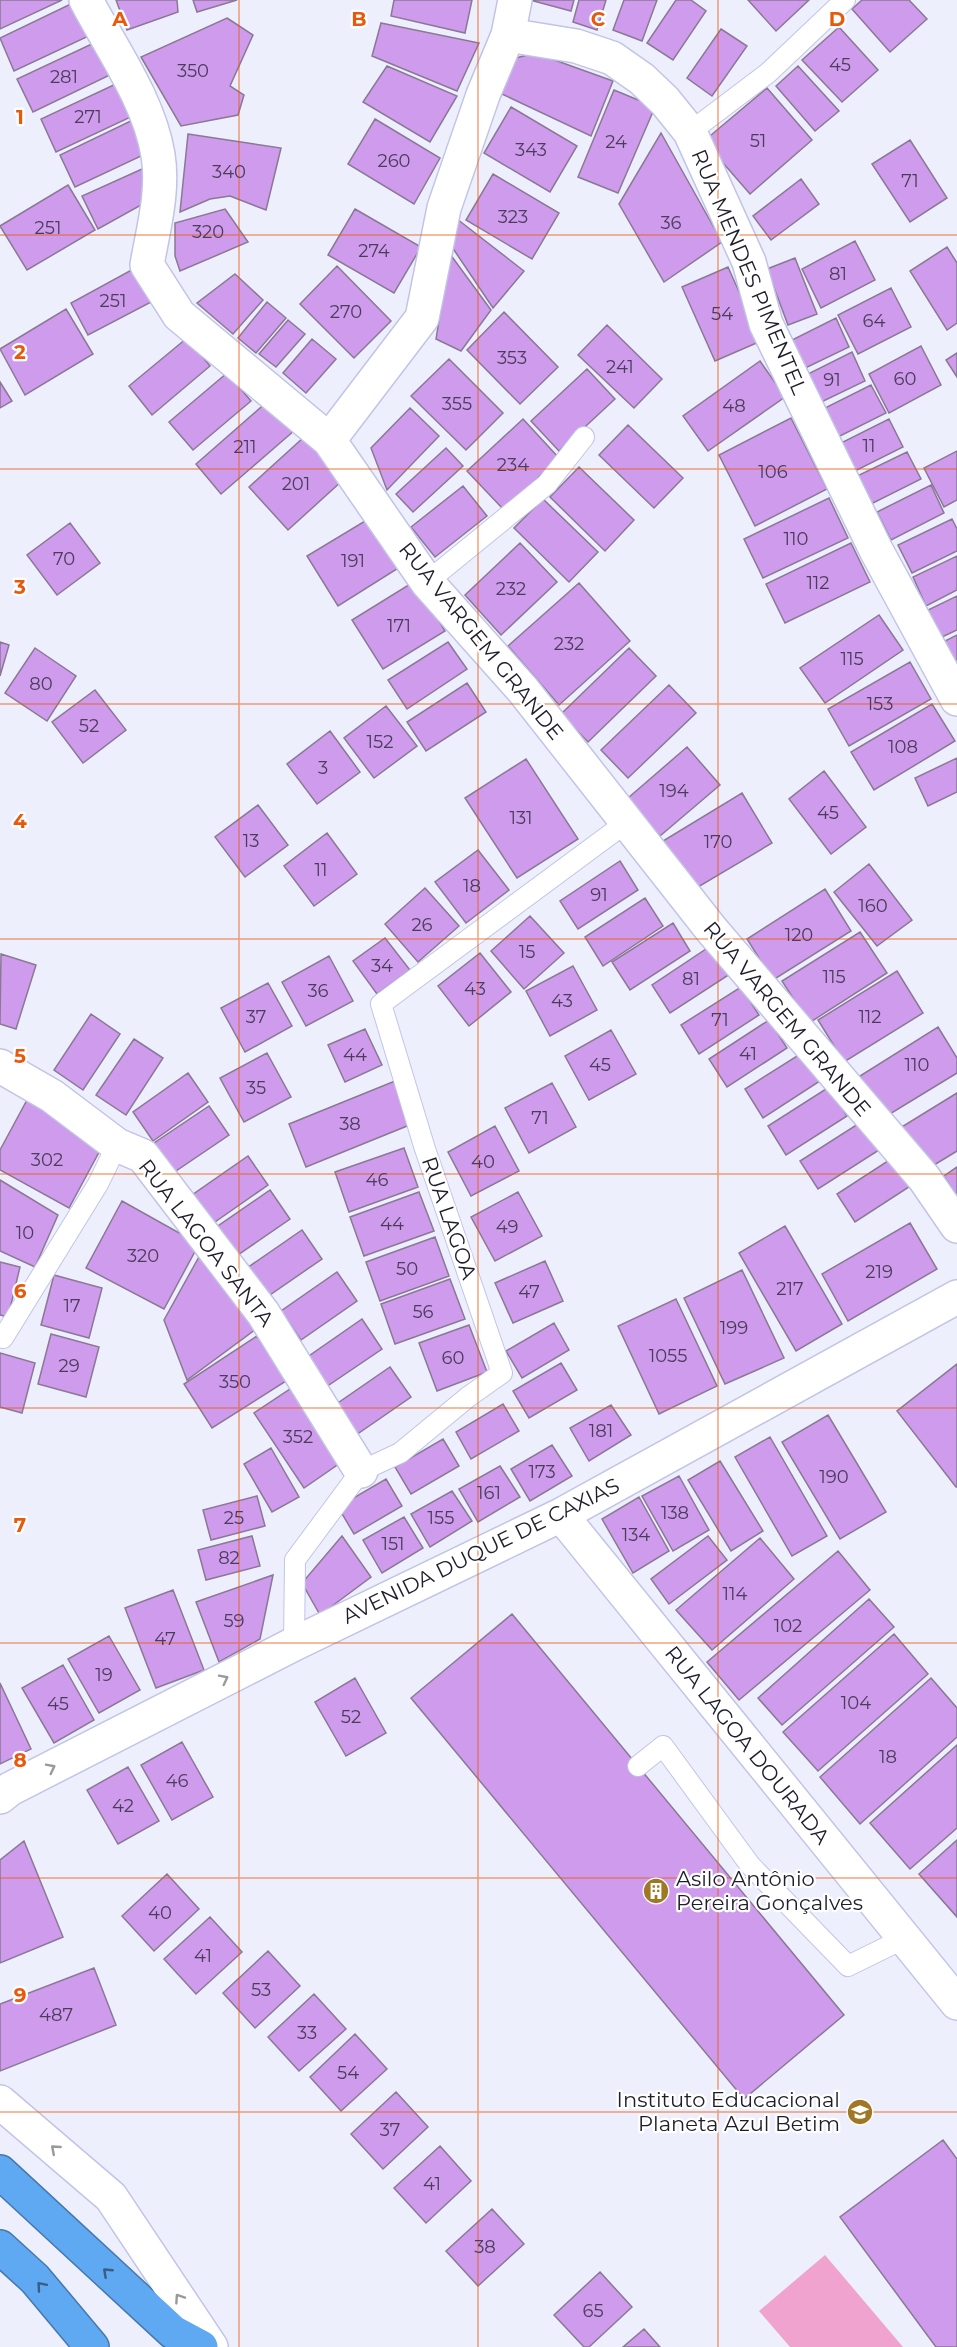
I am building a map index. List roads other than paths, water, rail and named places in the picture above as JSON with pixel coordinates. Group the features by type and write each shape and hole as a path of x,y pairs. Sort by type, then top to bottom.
{"highway":[{"path":"0,2172 173,2332 201,2347"},
{"path":"0,2247 35,2279 92,2347"}],"street":[{"name":"RUA VARGEM GRANDE","path":"86,0 144,109 158,156 158,203 147,265 179,315 329,440 427,582 523,690 792,1027 924,1178 957,1226"},
{"path":"329,440 422,318 444,208 483,95 508,35 515,0"},
{"name":"RUA MENDES PIMENTEL","path":"508,35 576,46 612,58 642,79 665,101 690,132 749,262 766,324 876,550 957,699"},
{"name":"RUA LAGOA SANTA","path":"0,1066 52,1096 117,1144 143,1156 263,1313 361,1471"},
{"name":"AVENIDA DUQUE DE CAXIAS","path":"0,1797 10,1789 294,1644 561,1515 957,1297"},
{"name":"RUA LAGOA DOURADA","path":"561,1515 957,2003"},
{"path":"0,2102 111,2197 211,2347"}],"lane":[{"path":"690,132 768,73 845,0"},
{"path":"427,582 547,484 584,437"},
{"name":"RUA LAGOA","path":"294,1644 295,1560 361,1471 400,1453 468,1397 502,1373 425,1149 381,1004 627,822"},
{"path":"0,1337 3,1338 98,1184 117,1144"},
{"path":"638,1766 663,1746 750,1865 848,1966 904,1938"}],"place":[{"name":"Asilo Antônio Pereira Gonçalves","path":"656,1891"},
{"name":"Instituto Educacional Planeta Azul Betim","path":"860,2112"}]}
